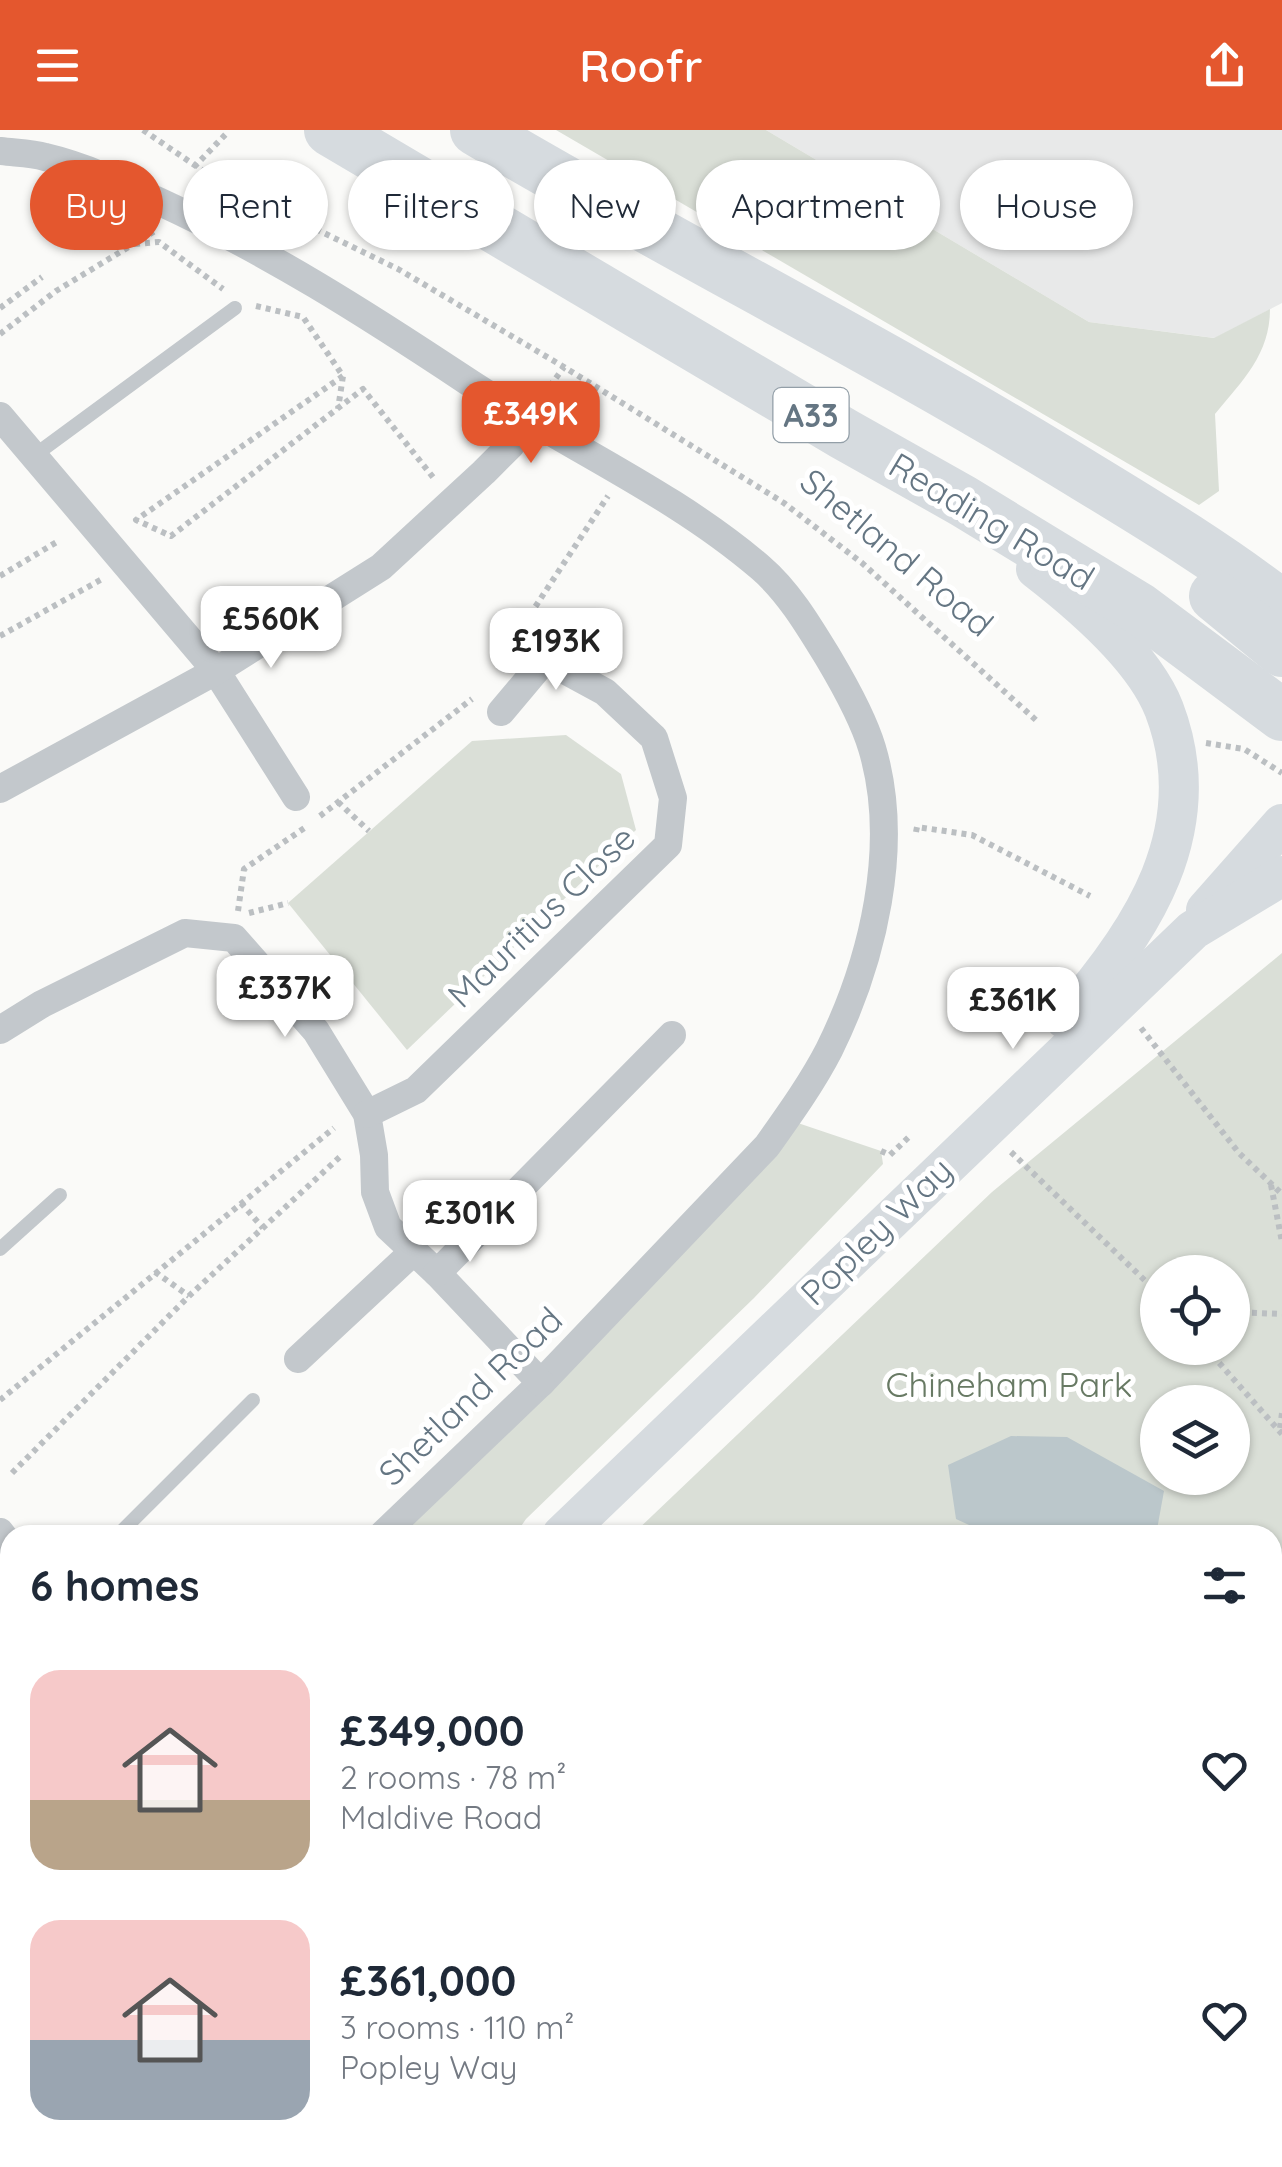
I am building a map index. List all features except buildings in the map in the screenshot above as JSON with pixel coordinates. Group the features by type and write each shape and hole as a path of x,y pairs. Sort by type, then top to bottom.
{"highway":[{"name":"Reading Road","path":"330,130 963,501 1140,610 1282,716"},
{"name":"A33","path":"476,130 589,197 991,418 1221,558 1282,606"},
{"name":"A33","path":"792,306 818,346 1182,570 1282,652"}],"street":[{"name":"Shetland Road","path":"0,151 45,157 110,179 183,213"},
{"name":"Shetland Road","path":"253,250 336,294 526,420 623,473 763,569 805,619 840,677 872,747 885,820 882,867 868,952 829,1050 767,1146 541,1384 393,1525"},
{"path":"0,416 18,446 127,564 216,671 296,798"},
{"path":"0,789 216,671 381,567 454,503 511,445 526,420"},
{"path":"963,501 1020,556 1088,609 1132,659 1163,708 1178,758 1180,802 1170,853 1139,924 1096,986 1007,1083 1002,1135"},
{"path":"501,712 564,637"},
{"name":"Mauritius Close","path":"368,1114 416,1090 668,845 673,798 654,738 604,692 546,660"},
{"name":"Popley Way","path":"573,1525 1002,1135 1193,930 1214,898 1282,824"},
{"name":"Popley Way","path":"1193,930 1282,876"},
{"path":"0,1030 42,1004 185,933 234,938 316,1032 368,1114 363,1151 388,1227 437,1272 541,1384"},
{"path":"437,1272 672,1035"},
{"path":"298,1359 413,1252"}],"lane":[{"path":"18,446 238,305"},
{"path":"0,1249 60,1195"},
{"path":"128,1525 253,1400"}],"path":[{"name":"Shetland Road","path":"143,130 184,160"},
{"path":"201,160 226,134"},
{"name":"Shetland Road","path":"328,235 398,270 784,503 862,562 1037,722"},
{"path":"163,245 226,292"},
{"path":"0,334 56,292 125,250"},
{"path":"0,308 42,277"},
{"path":"238,305 302,317 343,376 338,409"},
{"path":"343,376 136,520 171,536 363,390 454,503"},
{"path":"487,680 614,486"},
{"path":"0,576 60,540"},
{"path":"0,636 127,564"},
{"path":"288,903 237,916 244,869 476,696"},
{"path":"1200,742 1244,749 1282,774"},
{"path":"338,802 369,831"},
{"path":"914,841 917,827 972,835 1090,896"},
{"path":"1152,1037 1238,1153 1282,1194"},
{"path":"0,1400 334,1128"},
{"path":"881,1151 890,1156 912,1135"},
{"path":"1002,1135 1140,1276"},
{"path":"12,1473 189,1296 263,1228 363,1151"},
{"path":"1270,1183 1282,1242"},
{"path":"241,1203 263,1228"},
{"path":"155,1272 189,1296"},
{"path":"1250,1313 1282,1314"},
{"path":"1221,1365 1281,1431"},
{"path":"1281,1431 1282,1413"}],"shaded area":[{"path":"766,130 1282,130 1282,303 1215,338 1089,322 968,250 1133,250 1133,160 960,160 960,245 940,233 940,160 816,160"},
{"path":"1011,1436 1067,1437 1140,1478 1140,1495 1163,1495 1158,1525 969,1525 956,1519 948,1465"}],"green space":[{"path":"556,130 766,130 816,160 696,160 696,212 676,200 676,160 607,160"},
{"path":"940,233 960,245 960,250 968,250 1089,322 1214,338 1270,309 1260,353 1215,414 1219,491 1199,505 762,250 940,250"},
{"path":"566,735 621,774 636,830 407,1050 288,903 472,741"},
{"name":"Chineham Park","path":"1282,953 1282,1525 642,1525 992,1192"},
{"path":"786,1119 881,1151 883,1164 754,1298 522,1525 392,1525"}]}
